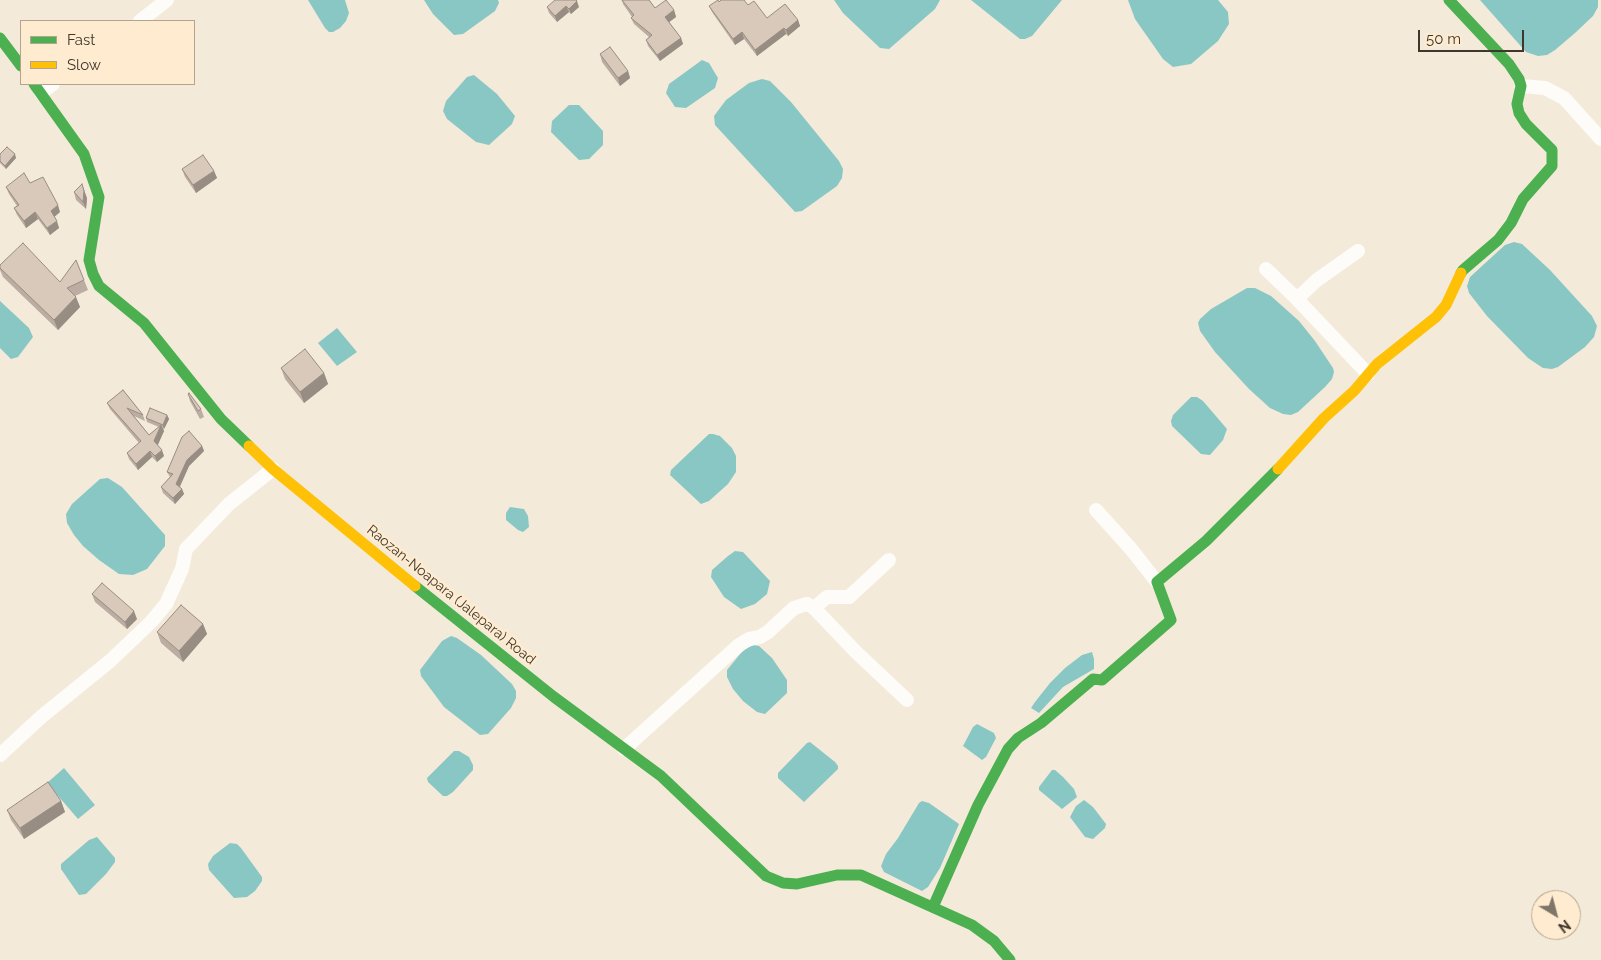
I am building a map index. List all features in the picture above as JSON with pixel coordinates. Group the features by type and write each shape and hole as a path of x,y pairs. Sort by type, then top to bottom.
{"main road":[{"path":"933,907 978,805 1008,749 1018,738 1041,723 1093,679 1102,680 1171,620 1157,582 1206,541 1281,466 1324,418 1354,391 1377,364 1436,317 1446,305 1463,270 1498,240 1511,223 1523,199 1552,166 1552,150 1526,124 1519,113 1517,104 1521,86 1519,79 1509,64 1449,0"},
{"path":"0,38 20,65"},
{"name":"Raozan-Noapara (Jalepara) Road","path":"38,88 84,154 94,178 99,197 89,260 99,286 144,323 160,340 222,419 273,469 416,587 554,697 661,776 755,867 773,880 797,884 837,875 861,875 972,925 994,941 1010,960"}],"street":[{"path":"141,20 167,0"},
{"path":"1521,86 1545,88 1564,98 1601,139"},
{"path":"1299,301 1301,295 1317,280 1358,251"},
{"path":"1266,269 1368,374"},
{"path":"0,755 40,717 110,661 152,622 166,604 182,569 186,549 228,504 273,469"},
{"path":"1096,510 1157,582"},
{"path":"814,608 827,597 849,597 889,560"},
{"path":"624,749 739,645 749,639 760,637 794,608 808,604 907,700"}],"water":[{"path":"308,0 345,0 349,13 346,21 340,28 329,32"},
{"path":"424,0 498,0 499,3 495,11 463,34 454,35 433,14"},
{"path":"834,0 940,0 935,9 889,49 880,48 843,13"},
{"path":"971,0 1062,0 1032,36 1020,39"},
{"path":"1128,0 1218,0 1228,12 1229,24 1218,41 1191,64 1173,67 1163,59 1135,19"},
{"path":"1480,0 1598,0 1598,7 1593,16 1555,50 1547,55 1538,56 1526,52"},
{"path":"702,60 709,63 718,78 715,88 686,108 675,107 666,93 669,84"},
{"path":"474,75 497,94 515,116 512,124 489,145 476,142 447,119 443,111 446,101 467,77"},
{"path":"762,79 770,81 791,102 839,161 843,169 842,178 837,186 802,211 795,212 715,125 714,116 726,100 749,83"},
{"path":"569,105 579,105 603,131 603,145 589,159 579,160 551,132 552,121"},
{"path":"1514,242 1522,244 1550,270 1592,316 1597,326 1594,337 1585,347 1558,367 1552,369 1543,368 1528,358 1487,316 1469,293 1467,286 1470,277 1505,245"},
{"path":"1247,288 1255,288 1271,296 1299,321 1333,368 1332,379 1325,387 1298,412 1291,415 1283,414 1270,408 1249,389 1215,352 1200,331 1198,323 1200,319 1211,309"},
{"path":"0,301 29,328 33,337 18,357 11,359 0,348"},
{"path":"337,328 357,352 337,366 318,343"},
{"path":"1191,397 1197,397 1203,401 1227,429 1223,440 1210,455 1201,454 1172,426 1173,415"},
{"path":"709,434 720,436 732,448 736,456 736,472 728,484 709,501 701,504 670,475 671,470"},
{"path":"108,478 122,487 165,535 165,546 147,569 133,575 119,574 99,560 83,546 67,523 66,514 72,504 100,479"},
{"path":"510,507 524,509 528,516 529,527 523,532 506,520 506,513"},
{"path":"735,551 743,552 770,581 767,594 755,604 741,609 724,597 711,577 712,570"},
{"path":"451,636 457,638 481,655 512,684 516,691 516,698 511,708 488,734 480,735 444,707 421,676 420,670 442,641"},
{"path":"754,645 759,646 772,658 787,680 787,693 765,714 757,712 743,701 733,689 727,677 727,670 741,653"},
{"path":"1092,652 1094,669 1063,687 1039,713 1031,708 1050,683 1065,668 1082,655"},
{"path":"977,724 994,733 996,738 986,757 982,760 963,746 973,727"},
{"path":"810,742 835,762 838,769 804,802 778,778 778,773"},
{"path":"454,751 459,751 469,757 473,770 453,792 443,796 428,782 427,778"},
{"path":"64,768 95,805 78,819 47,783"},
{"path":"1052,770 1055,770 1063,777 1074,789 1077,797 1062,809 1039,790 1039,787"},
{"path":"1084,800 1093,807 1106,824 1105,828 1093,839 1085,837 1070,817 1076,806"},
{"path":"922,801 929,803 959,824 940,868 928,887 922,891 884,872 881,866 886,854"},
{"path":"97,837 115,858 115,862 86,894 79,895 61,869 61,864 89,840"},
{"path":"230,843 237,844 241,848 262,877 262,881 255,891 247,897 234,898 209,870 208,864 213,856"}],"building":[{"path":"555,0 577,1 569,9 566,6 555,16 547,7"},
{"path":"622,0 649,0 655,8 666,0 674,10 665,17 681,38 657,55 646,40 652,35 631,18 634,15"},
{"path":"718,0 719,2 721,0 744,0 748,5 754,1 767,18 785,4 798,20 755,50 742,32 733,39 709,6"},
{"path":"610,47 628,71 618,78 600,54"},
{"path":"7,147 15,154 5,166 0,161 0,154"},
{"path":"203,155 214,171 193,185 182,169"},
{"path":"24,173 30,183 43,177 58,205 51,211 57,221 47,228 35,212 24,221 14,208 19,205 6,187"},
{"path":"82,184 84,191 83,202 74,192"},
{"path":"23,243 60,282 76,260 84,280 67,288 76,297 54,320 0,268 0,265"},
{"path":"305,349 324,373 300,392 281,368"},
{"path":"123,390 143,415 127,408 149,435 161,425 154,441 162,450 155,456 150,451 136,464 127,453 141,441 107,403"},
{"path":"188,394 201,409 198,411"},
{"path":"150,408 167,415 163,425 146,418"},
{"path":"189,431 202,446 187,460 176,484 182,489 173,498 161,487 173,474 167,472 182,437"},
{"path":"102,583 134,611 125,622 92,594"},
{"path":"181,605 203,624 179,651 157,632"},
{"path":"48,782 61,801 20,828 7,810"}],"traffic: fast":[{"path":"1449,0 1509,64 1519,79 1521,86 1517,104 1519,113 1526,124 1552,150 1552,166 1523,199 1511,223 1498,240 1461,273"},
{"path":"0,38 20,65"},
{"path":"35,85 84,154 99,197 89,260 99,286 144,323 221,419 249,446"},
{"path":"933,907 978,805 1008,749 1018,738 1041,723 1093,679 1102,680 1171,620 1157,582 1206,541 1278,469"},
{"path":"415,586 554,697 661,776 766,876 783,883 797,884 837,875 861,875 972,925 994,941 1010,960"}],"traffic: slow":[{"path":"1278,469 1324,418 1354,391 1377,364 1436,317 1446,305 1461,273"},
{"path":"249,446 273,469 415,586"}]}
